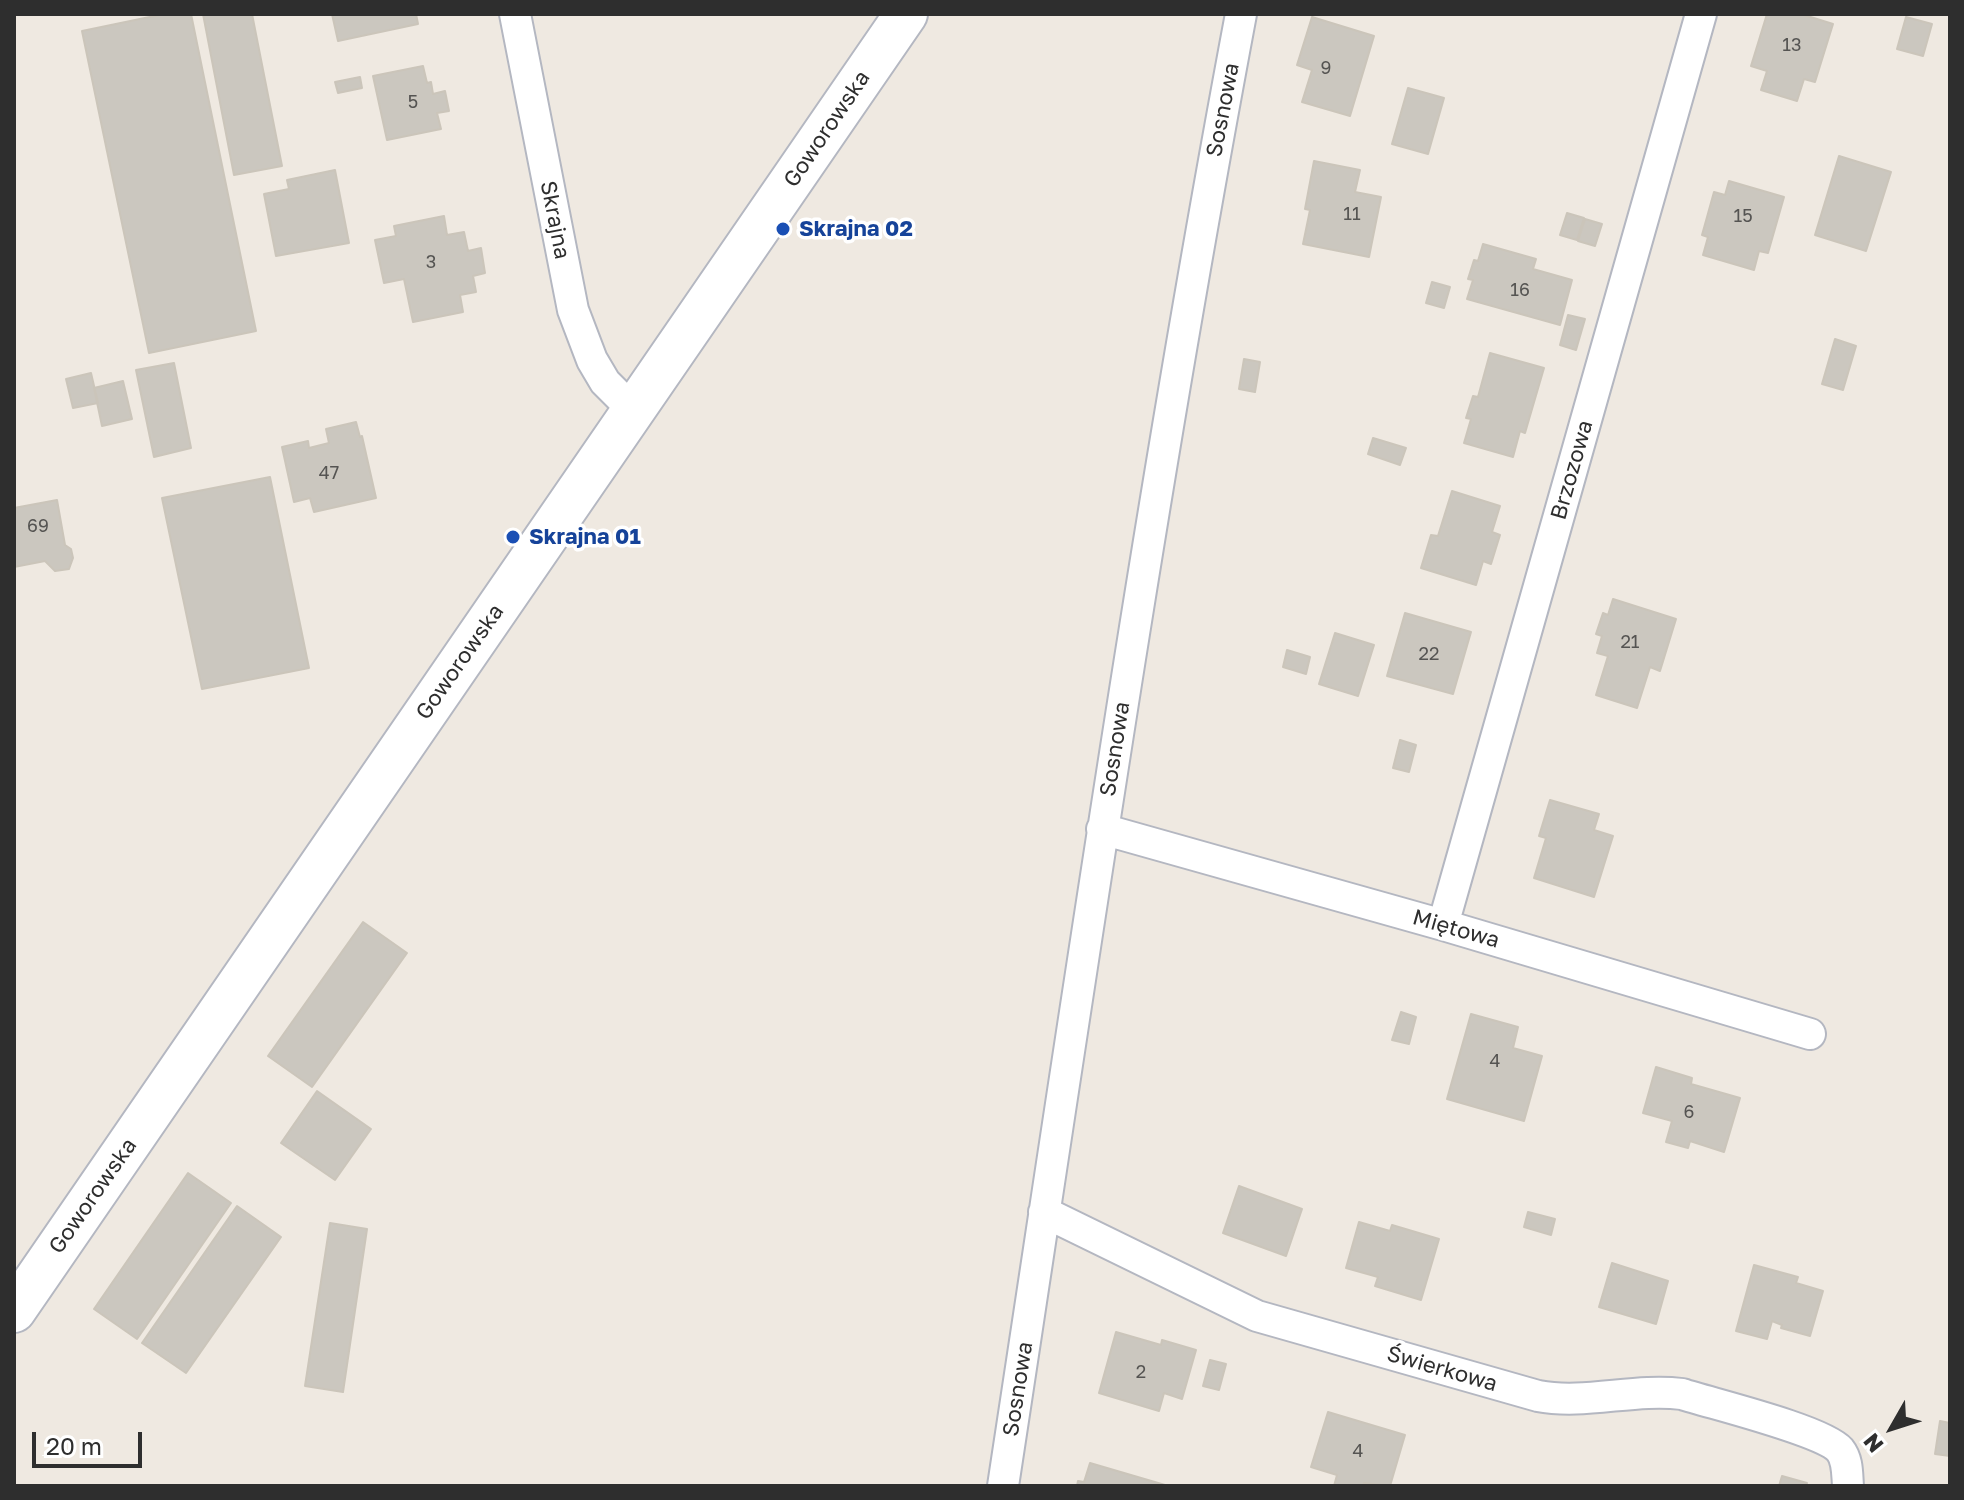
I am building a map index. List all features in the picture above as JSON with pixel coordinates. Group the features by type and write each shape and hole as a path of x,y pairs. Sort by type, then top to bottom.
{"main road":[{"name":"Goworowska","path":"14,1311 906,14"}],"street":[{"name":"Skrajna","path":"515,14 573,310 592,360 605,382 633,410"},
{"name":"Sosnowa","path":"1003,1486 1102,829 1201,228 1241,14"},
{"name":"Brzozowa","path":"1443,925 1701,14"},
{"name":"Miętowa","path":"1102,829 1443,925 1810,1034"},
{"name":"Świerkowa","path":"1044,1212 1257,1316 1558,1400 1663,1392 1682,1394 1820,1436 1840,1451 1847,1475"}],"building":[{"path":"164,14 191,14 256,331 149,353 82,31"},
{"path":"203,14 252,14 282,166 234,175"},
{"path":"332,14 416,14 418,24 338,41"},
{"path":"1767,14 1801,14 1833,24 1815,82 1804,79 1797,101 1761,90 1767,71 1751,66"},
{"path":"1312,17 1374,36 1350,116 1302,102 1312,70 1297,65"},
{"path":"1906,17 1932,24 1923,56 1897,49"},
{"path":"423,66 433,94 445,91 449,111 437,113 441,129 387,140 373,76"},
{"path":"360,77 362,88 338,93 335,82"},
{"path":"1408,88 1444,98 1428,154 1392,144"},
{"path":"1839,156 1891,172 1866,251 1815,235"},
{"path":"1314,161 1360,170 1355,192 1381,197 1369,257 1303,244 1310,210 1305,209"},
{"path":"335,170 349,243 276,256 264,194 289,189 287,180"},
{"path":"1729,181 1784,197 1768,253 1759,251 1754,270 1703,255 1708,237 1702,235 1714,192 1725,195"},
{"path":"1567,213 1584,218 1577,240 1560,235"},
{"path":"444,216 447,235 464,232 468,251 481,248 485,273 473,276 476,292 460,295 463,312 413,322 404,279 384,283 375,240 396,236 394,226"},
{"path":"1585,219 1602,224 1595,246 1578,241"},
{"path":"1483,244 1536,259 1533,269 1572,280 1560,325 1467,299 1473,280 1468,279"},
{"path":"1432,282 1450,287 1444,308 1426,303"},
{"path":"1568,315 1585,319 1576,350 1560,345"},
{"path":"1835,339 1856,346 1843,390 1822,384"},
{"path":"1490,353 1544,368 1525,433 1520,431 1513,457 1464,443 1471,419 1466,418 1473,396 1478,397"},
{"path":"1244,359 1260,362 1255,392 1239,389"},
{"path":"174,363 191,448 154,457 136,370"},
{"path":"91,373 98,403 73,408 66,379"},
{"path":"123,381 132,419 102,426 94,388"},
{"path":"356,422 376,498 314,512 310,498 294,502 282,447 308,441 309,448 329,443 326,429"},
{"path":"1373,438 1406,448 1400,465 1368,454"},
{"path":"270,477 309,668 202,689 162,498"},
{"path":"1452,491 1500,506 1492,532 1500,535 1491,564 1483,561 1476,585 1421,568 1431,535 1438,536"},
{"path":"57,500 65,545 71,549 73,558 69,569 55,571 45,561 14,567 14,508"},
{"path":"1613,599 1676,619 1660,671 1650,667 1637,708 1596,695 1608,656 1597,653 1602,636 1596,634 1603,613 1608,615"},
{"path":"1405,613 1471,632 1453,694 1387,676"},
{"path":"1335,633 1374,645 1358,696 1319,684"},
{"path":"1287,650 1310,657 1306,674 1283,667"},
{"path":"1400,740 1416,745 1409,772 1393,768"},
{"path":"1550,800 1599,814 1594,830 1613,836 1594,897 1534,878 1546,838 1539,836"},
{"path":"363,922 407,953 312,1087 268,1056"},
{"path":"1401,1012 1416,1017 1409,1044 1392,1040"},
{"path":"1471,1014 1518,1027 1513,1048 1542,1056 1524,1121 1447,1099"},
{"path":"1656,1067 1692,1078 1691,1084 1740,1098 1724,1152 1690,1141 1688,1148 1666,1142 1672,1121 1643,1113"},
{"path":"317,1091 371,1129 335,1180 281,1143"},
{"path":"188,1173 231,1203 137,1339 94,1309"},
{"path":"1239,1186 1302,1209 1286,1256 1223,1233"},
{"path":"237,1206 281,1237 186,1373 142,1343"},
{"path":"1528,1212 1555,1219 1551,1235 1524,1227"},
{"path":"1359,1222 1390,1231 1392,1225 1439,1239 1421,1300 1375,1286 1378,1277 1346,1268"},
{"path":"330,1223 367,1229 343,1392 305,1386"},
{"path":"1612,1263 1668,1281 1656,1324 1599,1307"},
{"path":"1754,1265 1798,1277 1796,1283 1823,1291 1810,1336 1781,1328 1782,1325 1772,1321 1767,1339 1736,1331"},
{"path":"1116,1332 1161,1345 1162,1340 1196,1350 1182,1399 1164,1393 1159,1411 1099,1393"},
{"path":"1210,1360 1226,1364 1219,1390 1203,1386"},
{"path":"1328,1412 1405,1435 1390,1486 1364,1483 1363,1486 1334,1486 1337,1475 1311,1467"},
{"path":"1940,1421 1950,1423 1950,1456 1935,1454"},
{"path":"1090,1463 1165,1486 1077,1486 1078,1481 1084,1482"},
{"path":"1782,1476 1807,1483 1806,1486 1779,1486"}],"place":[{"name":"Skrajna 02","path":"783,229"},
{"name":"Skrajna 01","path":"513,537"}]}
